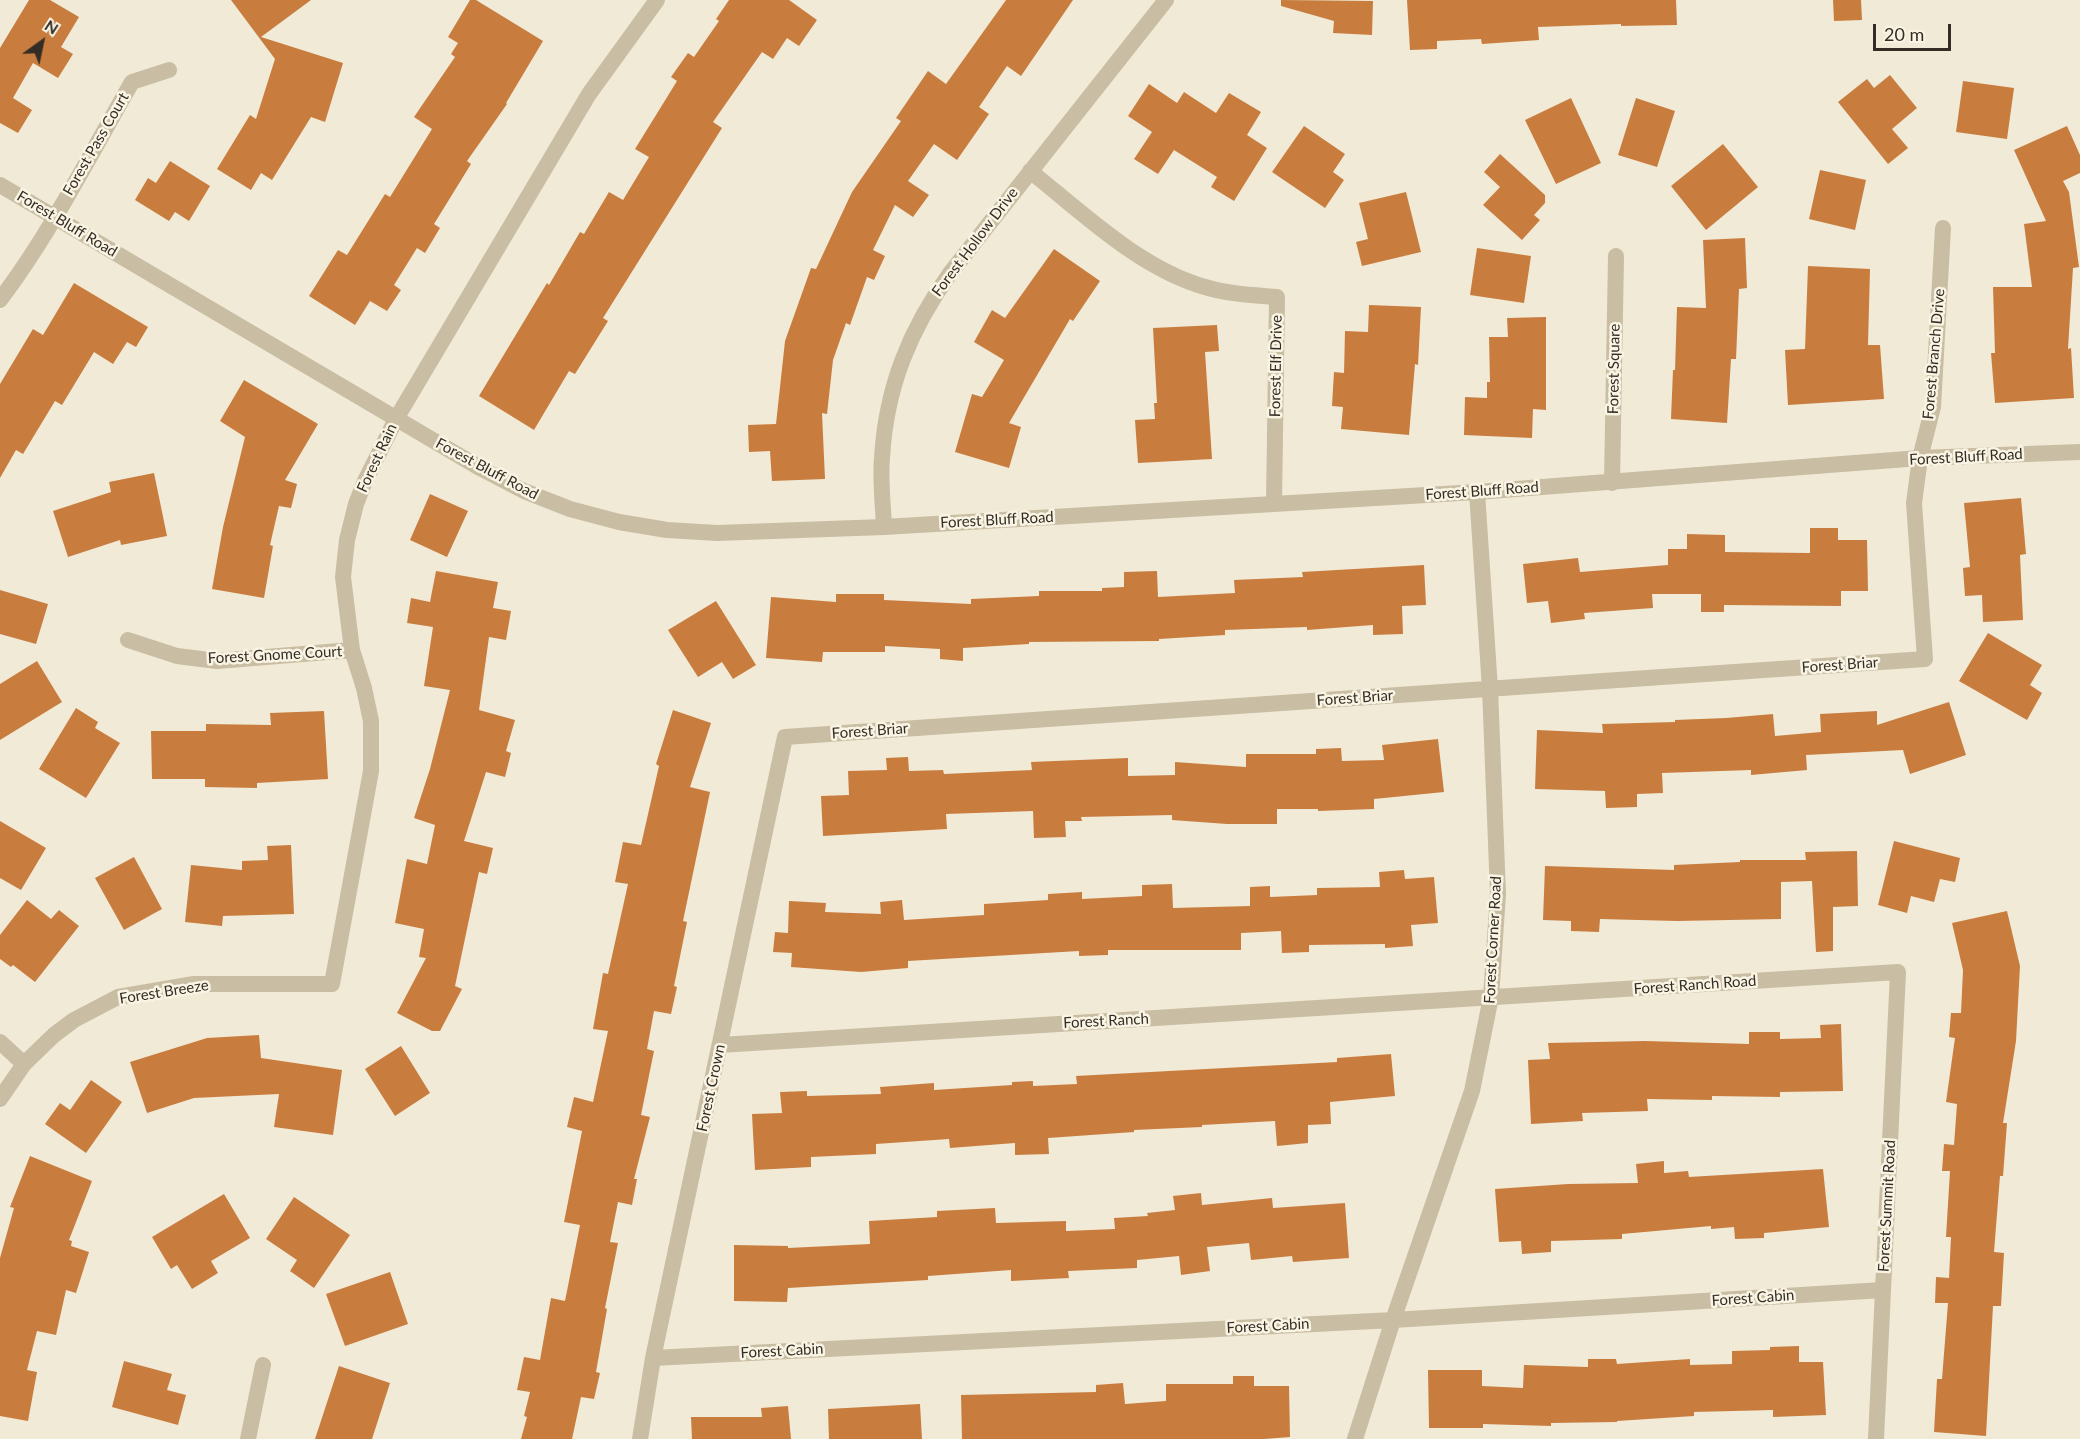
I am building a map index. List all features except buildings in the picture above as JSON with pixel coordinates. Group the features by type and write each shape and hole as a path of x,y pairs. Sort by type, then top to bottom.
{"street":[{"name":"Forest Rain","path":"332,984 371,771 371,721 352,650 343,577 346,540 356,504 396,419 589,94 657,0"},
{"name":"Forest Hollow Drive","path":"885,527 883,449 891,393 901,361 915,329 931,300 1166,0"},
{"name":"Forest Pass Court","path":"0,300 55,217 132,82 169,70"},
{"name":"Forest Elf Drive","path":"1030,171 1125,246 1158,268 1181,279 1220,291 1277,297 1274,504"},
{"name":"Forest Bluff Road","path":"0,185 396,419 524,491 570,509 619,522 667,530 717,533 885,527 1477,492 1920,458 2080,452"},
{"name":"Forest Branch Drive","path":"1925,659 1914,502 1920,458 1933,407 1943,228"},
{"name":"Forest Square","path":"1611,483 1616,256"},
{"name":"Forest Corner Road","path":"1355,1439 1393,1320 1472,1091 1491,998 1498,894 1490,689 1477,492"},
{"name":"Forest Gnome Court","path":"128,640 177,656 217,661 352,650"},
{"name":"Forest Briar","path":"785,737 1925,659"},
{"name":"Forest Crown","path":"640,1439 653,1358 785,737"},
{"name":"Forest Ranch Road","path":"1491,998 1898,972"},
{"name":"Forest Summit Road","path":"1876,1439 1898,972"},
{"name":"Forest Breeze","path":"0,1099 24,1064 54,1035 74,1020 118,997 194,984 332,984"},
{"name":"Forest Ranch","path":"720,1045 1491,998"},
{"path":"0,1042 24,1064"},
{"name":"Forest Cabin","path":"653,1358 1393,1320 1883,1290"},
{"path":"248,1439 263,1365"}]}
